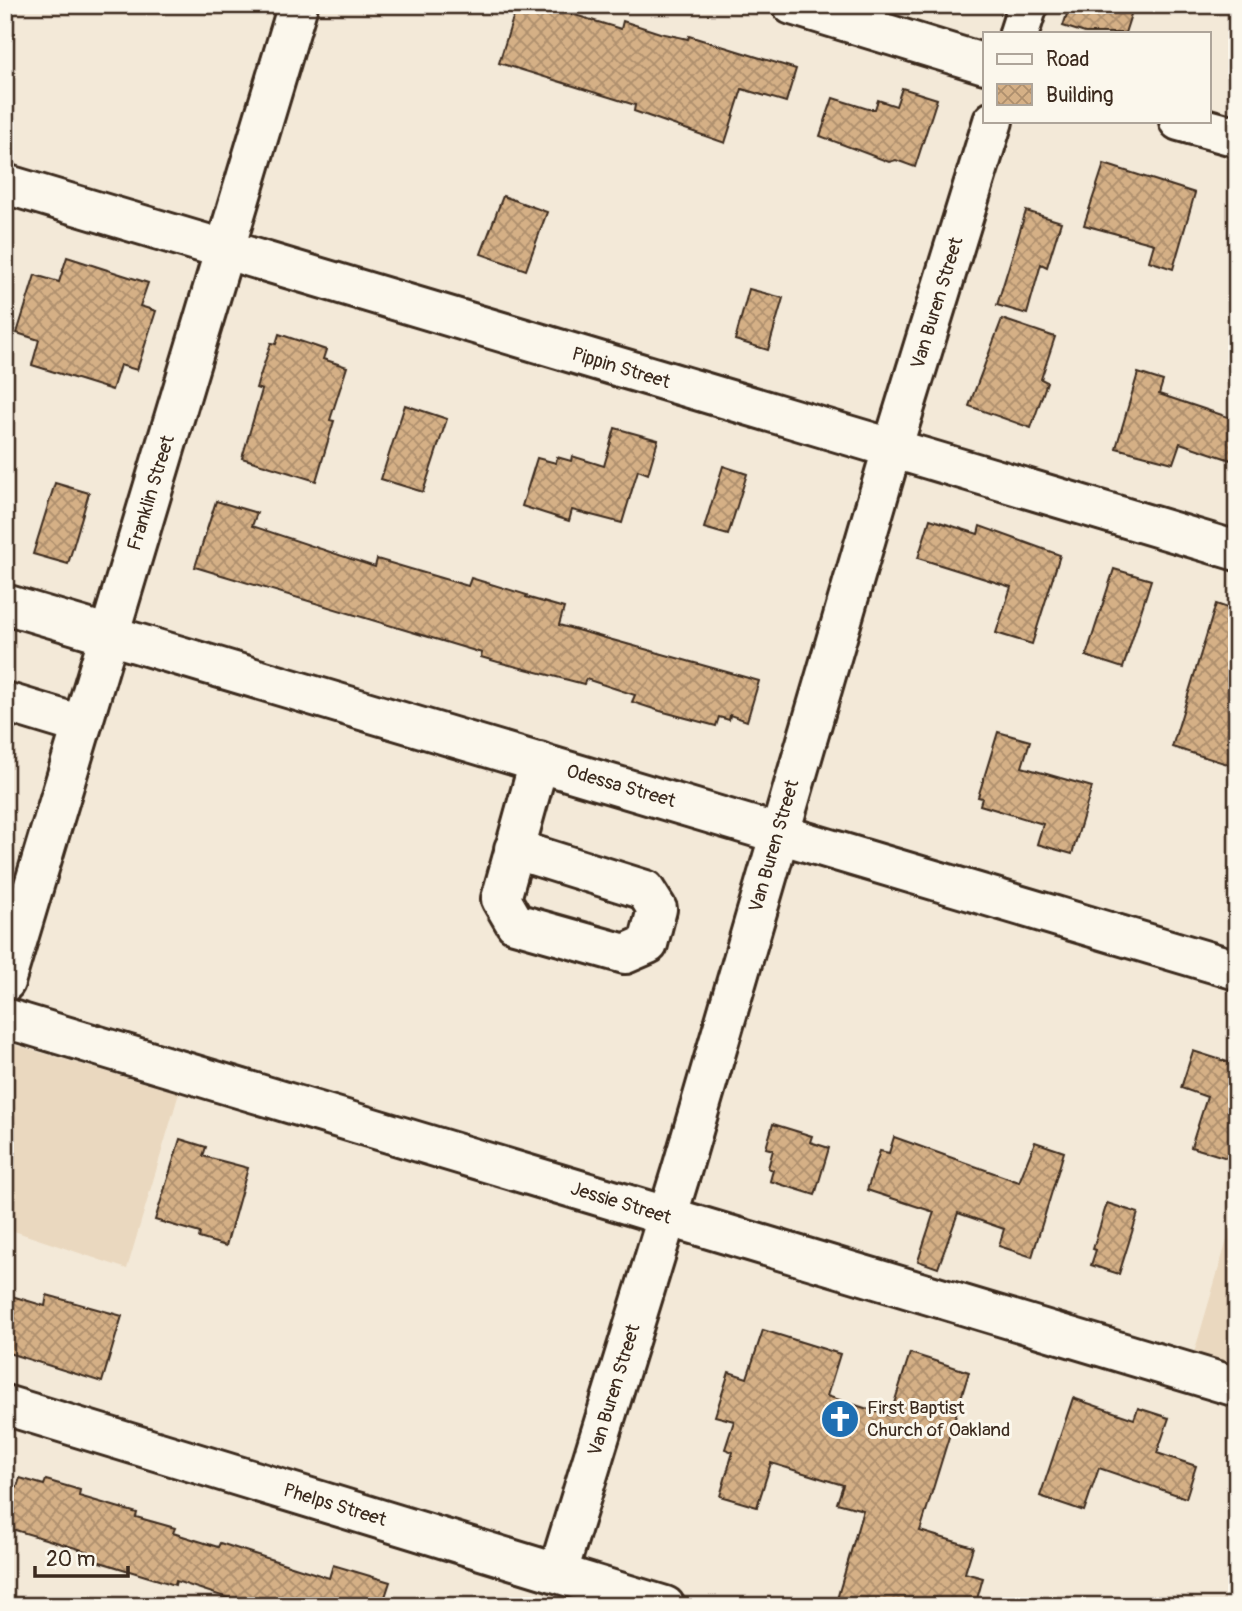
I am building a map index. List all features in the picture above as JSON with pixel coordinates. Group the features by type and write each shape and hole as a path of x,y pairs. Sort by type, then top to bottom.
{"street":[{"name":"Franklin Street","path":"5,982 298,5"},
{"path":"792,5 983,63"},
{"path":"1020,32 1028,5"},
{"name":"Van Buren Street","path":"558,1573 667,1217 892,449 993,122"},
{"path":"1183,122 1237,137"},
{"name":"Pippin Street","path":"5,184 1237,551"},
{"name":"Odessa Street","path":"5,604 1237,970"},
{"path":"5,702 80,725"},
{"path":"514,849 539,762"},
{"name":"Jessie Street","path":"5,1018 1237,1387"},
{"name":"Phelps Street","path":"5,1405 665,1606"}],"shaded area":[{"path":"5,1042 179,1093 127,1269 5,1228"},
{"path":"1237,1206 1237,1365 1194,1353"}],"building":[{"path":"517,5 542,5 621,29 623,21 660,33 688,39 689,36 796,69 786,102 742,89 725,143 634,111 635,105 499,63"},
{"path":"1070,5 1134,5 1125,32 1082,32 1063,26"},
{"path":"902,88 937,99 915,167 896,160 889,162 820,136 833,98 868,109 875,109 878,100 896,106"},
{"path":"1104,164 1195,193 1173,269 1149,261 1154,244 1084,225"},
{"path":"503,196 547,212 526,270 481,254"},
{"path":"1026,211 1061,222 1047,267 1041,264 1027,314 997,305"},
{"path":"67,257 148,283 140,306 156,311 137,370 120,365 112,390 32,365 39,340 17,333 35,275 59,282"},
{"path":"749,289 783,298 768,350 735,340"},
{"path":"1002,319 1055,337 1041,379 1047,382 1031,428 969,406"},
{"path":"279,334 326,350 323,359 347,367 330,420 334,421 316,481 242,458 262,390 256,388 271,343 276,344"},
{"path":"1138,373 1163,381 1159,394 1237,420 1237,462 1180,443 1173,463 1116,448"},
{"path":"405,405 447,419 423,492 381,479"},
{"path":"615,428 658,440 648,474 638,470 622,523 572,510 569,521 522,506 537,458 556,463 557,457 571,461 572,456 604,466"},
{"path":"723,466 747,474 728,535 704,528"},
{"path":"55,483 89,493 68,564 33,554"},
{"path":"216,501 257,513 252,526 375,567 377,559 468,586 471,578 564,608 559,625 759,681 747,721 730,715 729,720 719,717 716,726 660,711 632,702 635,695 586,679 584,684 498,662 481,657 482,653 195,567"},
{"path":"930,519 978,534 980,526 1060,555 1032,644 996,633 1011,587 918,558"},
{"path":"1114,569 1151,580 1123,668 1086,656"},
{"path":"1216,604 1237,611 1237,767 1172,747"},
{"path":"998,732 1030,741 1022,767 1092,787 1072,854 1037,844 1043,824 980,805 982,798 978,797"},
{"path":"1193,1051 1237,1065 1237,1161 1191,1147 1207,1097 1181,1088"},
{"path":"773,1124 812,1136 810,1142 829,1148 815,1195 770,1181 773,1170 768,1168 773,1150 766,1148"},
{"path":"894,1137 1019,1182 1035,1142 1064,1152 1032,1257 999,1246 1004,1229 958,1213 938,1268 918,1261 934,1212 867,1190 880,1151 889,1153"},
{"path":"180,1139 206,1147 203,1156 248,1168 226,1246 199,1238 200,1233 155,1220"},
{"path":"1107,1203 1138,1213 1119,1274 1091,1265"},
{"path":"5,1294 45,1306 47,1295 122,1316 102,1382 5,1352"},
{"name":"First Baptist Church of Oakland","path":"763,1330 840,1354 827,1396 890,1416 910,1353 969,1372 920,1531 973,1547 965,1573 983,1578 975,1606 835,1606 863,1510 837,1503 843,1485 771,1463 757,1507 720,1496 733,1452 725,1449 734,1421 715,1416 729,1372 747,1378"},
{"path":"1073,1398 1134,1419 1138,1408 1169,1418 1157,1453 1196,1466 1186,1498 1099,1468 1084,1511 1040,1496"},
{"path":"20,1478 44,1485 46,1480 80,1490 79,1496 137,1513 136,1517 175,1528 173,1533 218,1547 220,1543 329,1578 333,1565 390,1582 382,1606 252,1606 176,1581 175,1585 87,1558 89,1552 5,1527 5,1483 17,1487"}],"place":[{"name":"First Baptist Church of Oakland","path":"840,1419"}]}
